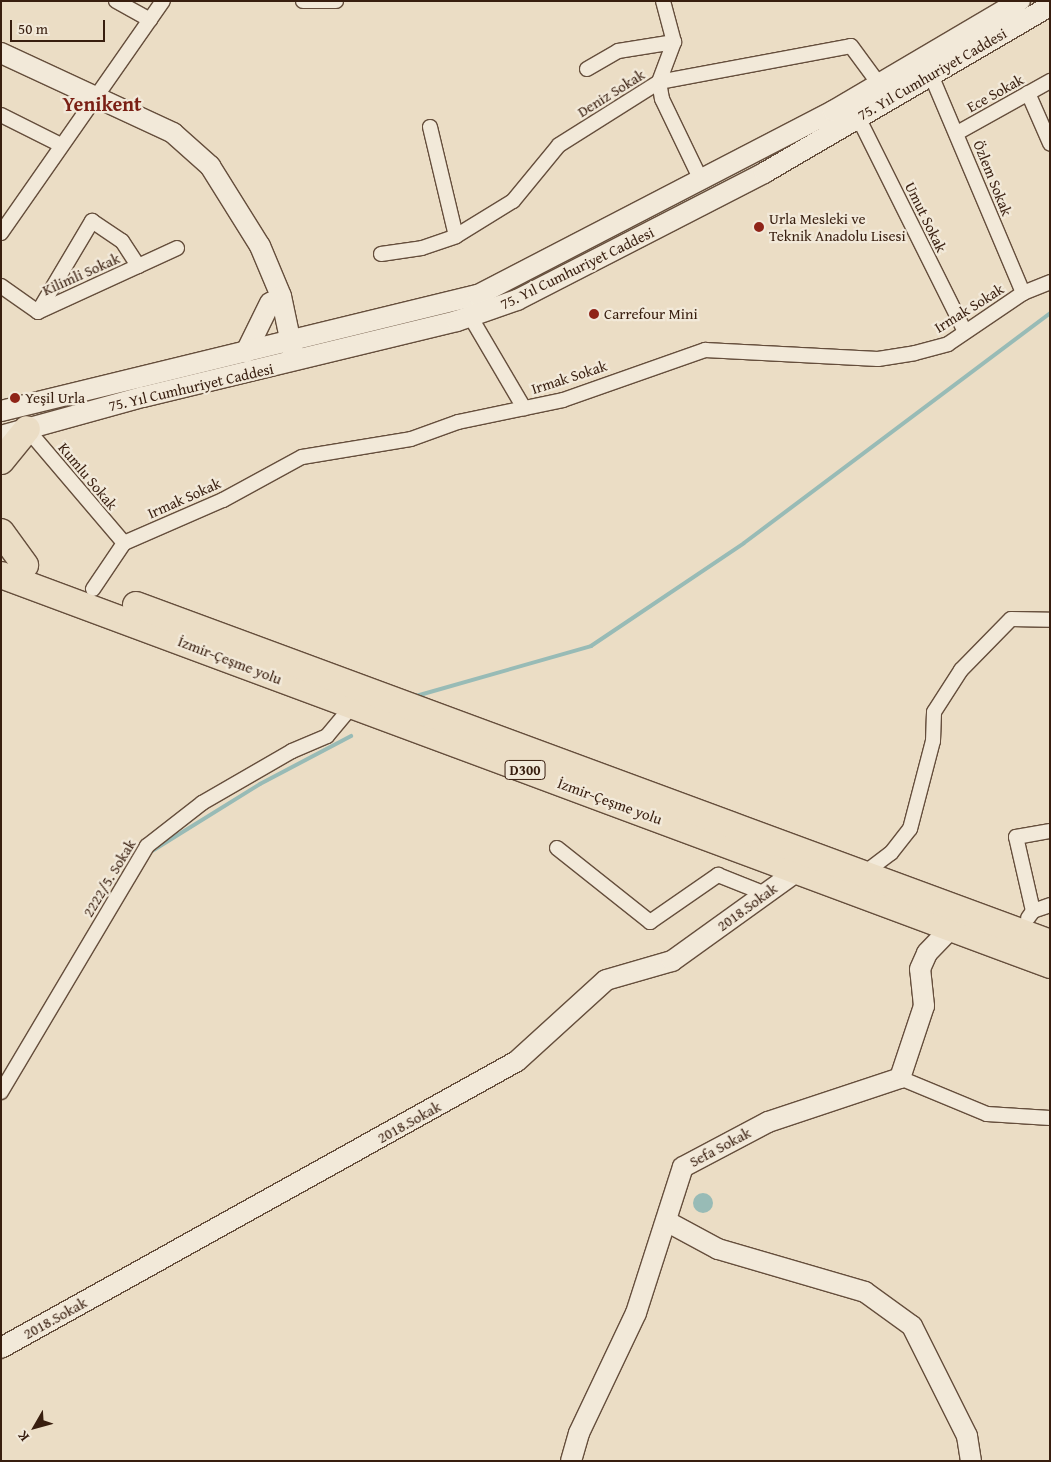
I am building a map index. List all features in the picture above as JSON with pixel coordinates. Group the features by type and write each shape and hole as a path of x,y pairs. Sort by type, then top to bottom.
{"highway":[{"path":"1,461 27,429"},
{"path":"1,532 13,561"},
{"name":"İzmir-Çeşme yolu","path":"13,561 93,588 863,874 1026,921 1050,944"},
{"name":"İzmir-Çeşme yolu","path":"1,575 1050,965"}],"street":[{"path":"116,1 150,20"},
{"path":"1,233 163,1"},
{"path":"304,2 336,1"},
{"path":"663,1 674,42 659,82 662,99 701,180"},
{"name":"75. Yıl Cumhuriyet Caddesi","path":"1,412 478,295 701,180 879,84 1020,1"},
{"name":"75. Yıl Cumhuriyet Caddesi","path":"1,436 288,364 470,316 517,300 589,265 858,117 1050,6"},
{"path":"588,69 618,51 674,42"},
{"name":"Deniz Sokak","path":"382,254 456,236 513,201 559,145 659,82 851,46 879,84"},
{"path":"1,53 173,133 210,166 239,206 280,296 283,342"},
{"name":"Özlem Sokak","path":"931,75 957,133 1023,294"},
{"name":"Ece Sokak","path":"957,133 1050,81"},
{"path":"1028,93 1050,143"},
{"path":"1,115 61,145"},
{"name":"Umut Sokak","path":"858,117 965,332"},
{"path":"430,127 456,236"},
{"path":"38,312 92,221 122,241 138,266"},
{"name":"Kilimli Sokak","path":"1,286 38,312 177,248"},
{"path":"246,352 270,303 272,279"},
{"name":"Irmak Sokak","path":"124,543 223,500 302,457 411,439 458,422 563,400 705,350 878,359 948,344 1023,294 1050,282"},
{"path":"270,303 288,364"},
{"path":"470,316 524,408"},
{"name":"Kumlu Sokak","path":"27,429 124,543"},
{"path":"93,588 124,543"},
{"path":"863,874 891,853 910,829 933,741 934,712 962,670 1011,619 1050,620"},
{"name":"2222/5. Sokak","path":"1,1092 147,846 202,803 292,751 327,736 352,706"},
{"path":"1050,831 1016,837 1026,921 1050,905"},
{"path":"557,848 650,922 718,875 766,894"},
{"name":"2018.Sokak","path":"1,1348 517,1061 606,980 672,961 796,872"},
{"path":"950,929 927,953 920,969 924,1006 900,1078 987,1114 1050,1118"},
{"name":"Sefa Sokak","path":"571,1461 636,1313 683,1167 768,1122 900,1078"},
{"path":"666,1221 718,1249 865,1292 912,1326 967,1436 971,1461"}],"water":[{"path":"703,1193 710,1196 713,1203 710,1210 703,1213 696,1210 693,1203 696,1196"}],"waterway":[{"path":"416,696 591,646 744,543 1050,313"},
{"path":"152,851 260,784 351,736"}],"place":[{"name":"Urla Mesleki ve Teknik Anadolu Lisesi","path":"759,227"},
{"name":"Carrefour Mini","path":"594,314"},
{"name":"Yeşil Urla","path":"15,398"}],"district":[{"name":"Yenikent","path":"102,103"}]}
